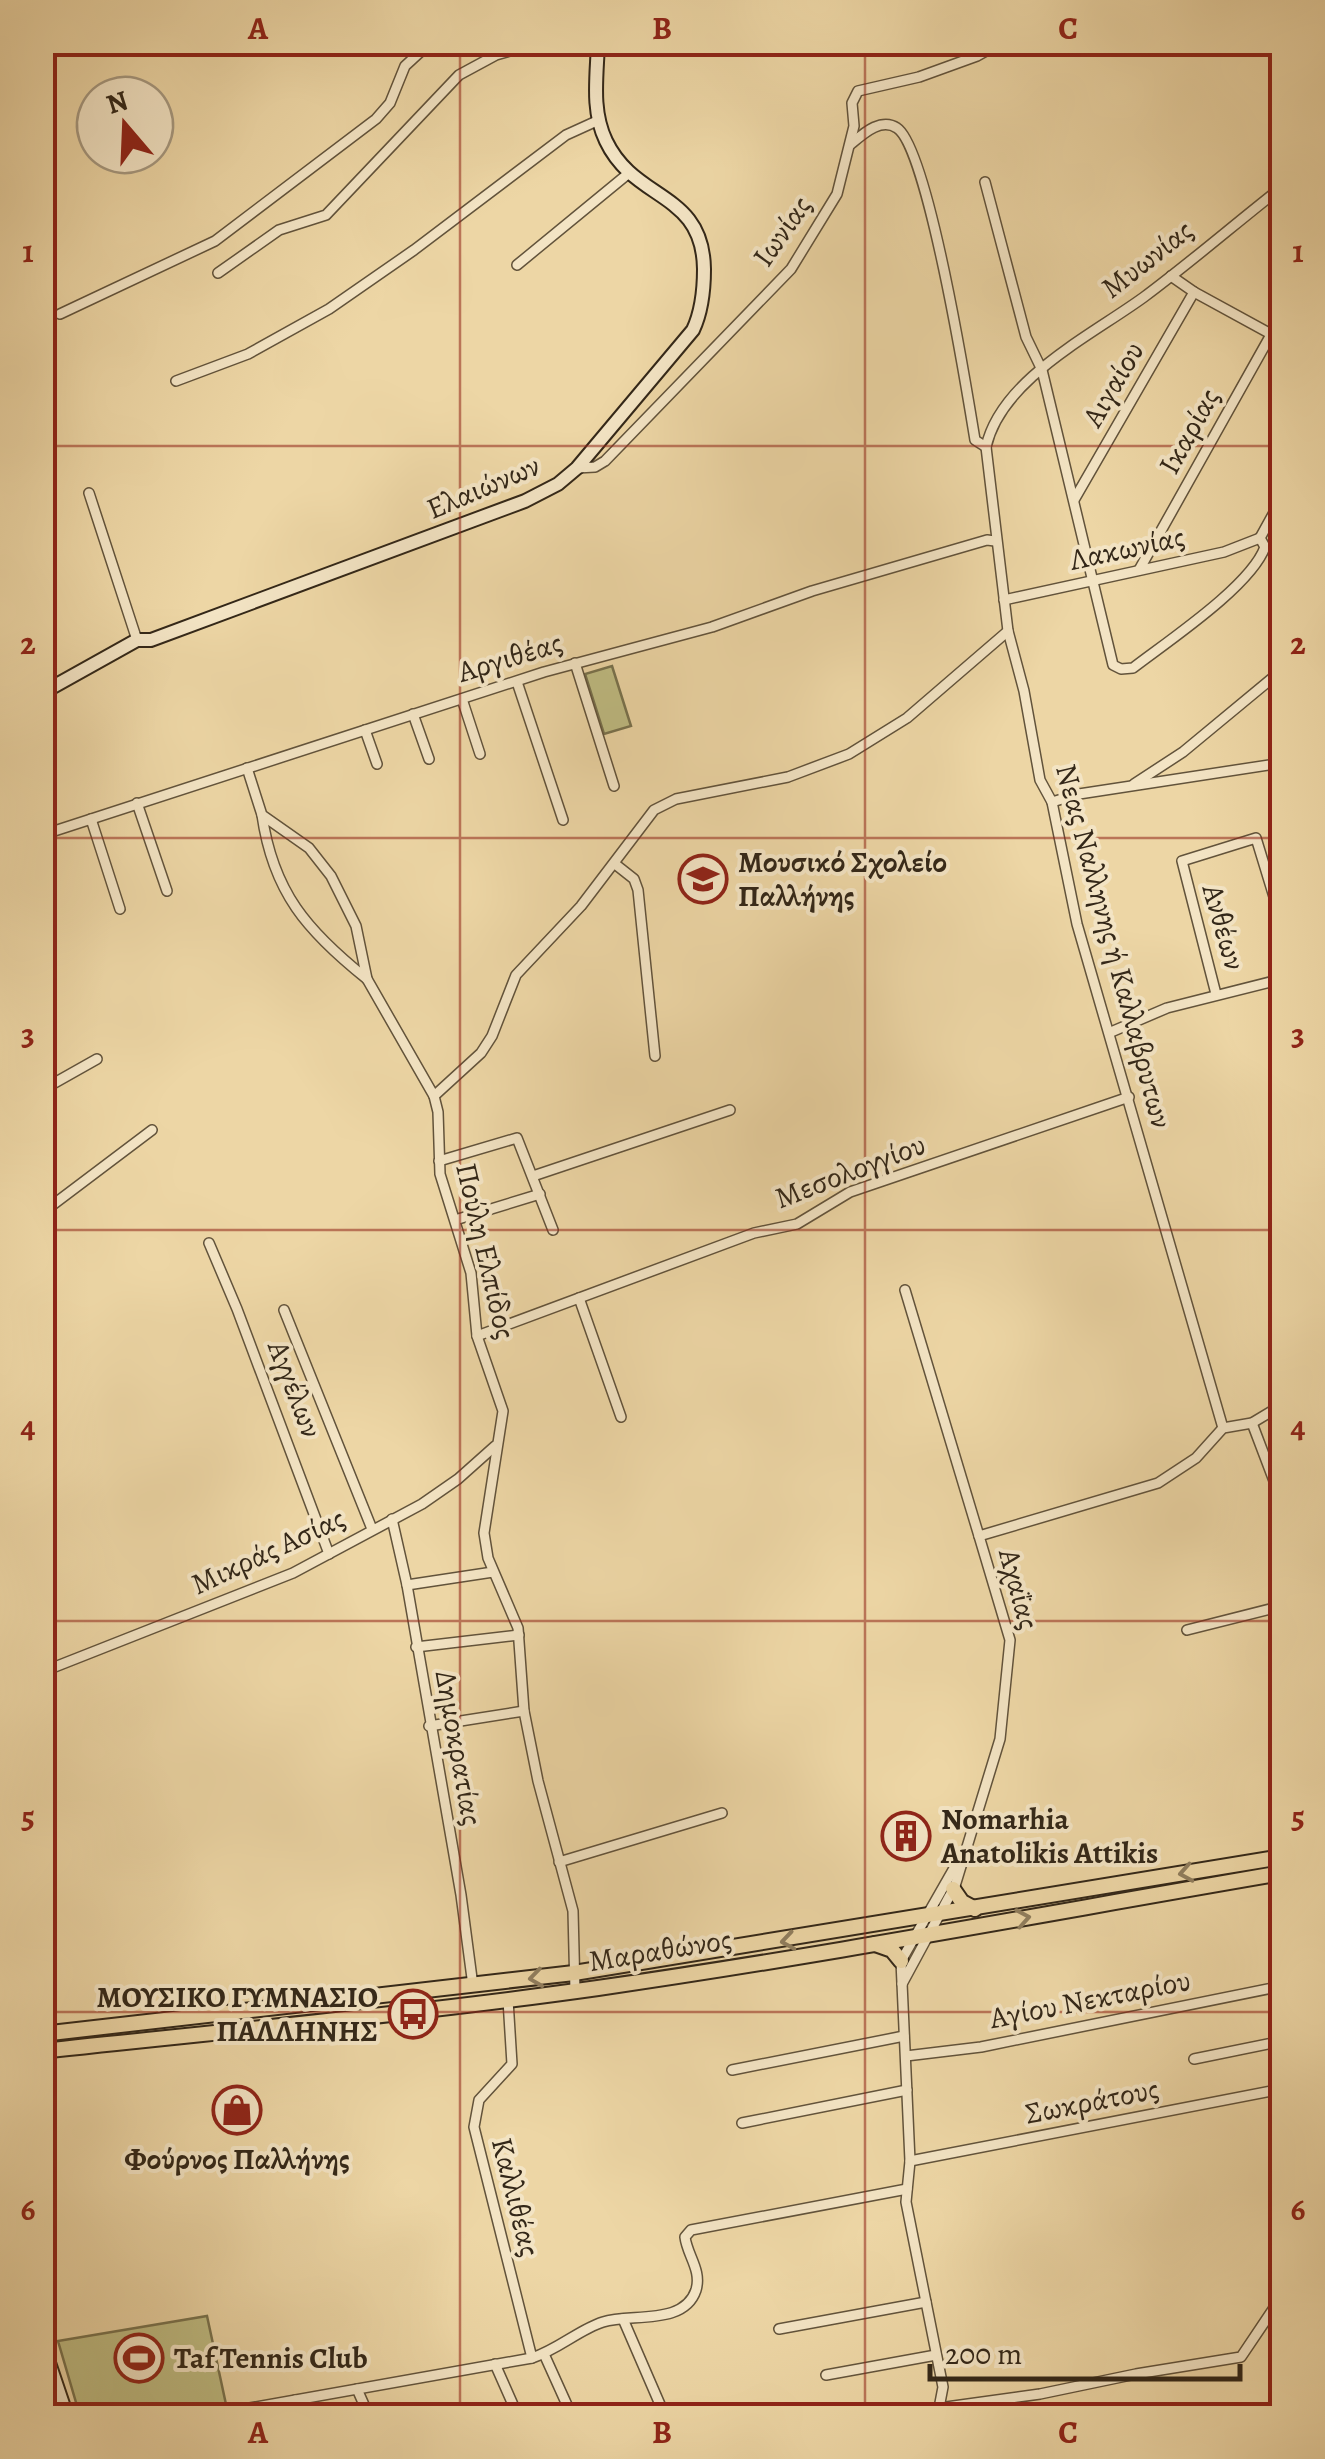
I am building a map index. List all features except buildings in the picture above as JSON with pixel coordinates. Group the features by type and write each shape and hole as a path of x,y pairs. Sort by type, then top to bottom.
{"main road":[{"name":"Ελαιώνων","path":"42,694 137,640 151,640 537,496 577,468 672,358 693,330 699,313 704,263 697,229 678,207 629,173 612,153 599,120 598,42"},
{"name":"Μαραθώνος","path":"42,2034 574,1973 1282,1857"},
{"name":"Μαραθώνος","path":"42,2051 575,1991 875,1944 1282,1873"},
{"path":"953,1890 962,1902 976,1910"},
{"path":"875,1944 892,1950 901,1962"},
{"path":"42,2342 67,2416"},
{"path":"42,2399 47,2416"}],"street":[{"path":"60,314 216,240 241,223 376,119 393,99 405,66 432,42"},
{"path":"218,273 279,230 326,215 460,76 496,55 540,42"},
{"name":"Ιωνίας","path":"577,468 595,467 605,461 791,269 838,194 854,126 852,102 858,91 978,56 1002,42"},
{"path":"176,381 248,354 330,309 566,135 599,120"},
{"name":"Νεας Nαλληνης ή Καλλαβρυτων","path":"850,144 879,124 892,125 906,136 914,153 942,257 976,440 986,447 1008,631 1024,691 1040,780 1052,802 1077,924 1130,1097 1220,1432"},
{"path":"517,265 629,173"},
{"path":"985,182 1026,337 1042,370 1113,665 1133,668 1206,612 1260,561 1265,546 1260,538 1282,498"},
{"name":"Μυωνίας","path":"1042,370 1282,187"},
{"path":"1170,276 1278,337"},
{"name":"Αιγαίου","path":"1074,500 1194,292"},
{"name":"Ικαρίας","path":"1140,570 1278,337 1282,316"},
{"path":"986,447 991,428 1008,402 1042,370"},
{"path":"89,493 137,640"},
{"name":"Λακωνίας","path":"1004,600 1224,552 1260,538"},
{"name":"Αργιθέας","path":"42,835 574,663 712,627 812,592 987,540 995,541"},
{"path":"262,814 310,848 331,876 356,926 367,979 434,1096 481,1052 492,1036 509,987 522,966 581,906 654,810 664,803 788,777 849,754 907,718 1008,631"},
{"path":"574,663 614,786"},
{"path":"1128,788 1183,752 1282,670"},
{"path":"517,682 564,820"},
{"path":"462,699 480,754"},
{"path":"413,714 429,759"},
{"path":"364,730 377,764"},
{"path":"1052,802 1080,794 1282,763"},
{"path":"246,768 276,875 291,900 338,956 367,979"},
{"path":"137,802 167,892"},
{"path":"91,819 120,910"},
{"name":"Ανθέων","path":"1216,994 1182,861 1256,838 1282,923"},
{"path":"615,864 634,878 638,890 655,1056"},
{"name":"Ανθέων","path":"1111,1032 1151,1014 1282,978"},
{"path":"42,1090 97,1059"},
{"name":"Πούλη Ελπίδος","path":"434,1096 439,1161 471,1273 476,1336 503,1411 484,1533 493,1572 518,1634 524,1711 572,1911 575,1991"},
{"name":"Μεσολογγίου","path":"476,1336 754,1233 796,1224 850,1192 1130,1097"},
{"path":"533,1176 730,1110"},
{"path":"42,1213 152,1130"},
{"path":"439,1161 514,1137 521,1142 553,1230"},
{"path":"455,1220 540,1194"},
{"name":"Αγγέλων","path":"209,1243 329,1554"},
{"path":"904,1290 979,1536"},
{"path":"578,1298 621,1417"},
{"path":"284,1310 372,1529"},
{"path":"1220,1432 1252,1423 1282,1405"},
{"path":"1252,1423 1282,1502"},
{"name":"Αχαΐας","path":"933,1916 953,1890 1000,1739 1010,1651 1008,1630 979,1536 1158,1483 1180,1471 1220,1432"},
{"name":"Μικράς Ασίας","path":"42,1672 258,1587 329,1554 422,1504 497,1444"},
{"name":"Δημοκρατίας","path":"392,1519 461,1895 473,1986"},
{"path":"406,1585 493,1572"},
{"path":"1187,1630 1282,1606"},
{"path":"416,1647 518,1634"},
{"path":"429,1726 524,1711"},
{"path":"560,1862 722,1813"},
{"name":"Αχαΐας","path":"933,1916 963,1852"},
{"path":"933,1916 901,1962 910,2162 908,2217 943,2386 939,2408"},
{"path":"902,1984 920,1936"},
{"path":"1279,1987 1282,2024"},
{"name":"Αγίου Νεκταρίου","path":"906,2056 981,2047 1279,1987"},
{"name":"Καλλιθέας","path":"508,2000 512,2064 479,2100 474,2127 532,2358"},
{"path":"732,2070 904,2036"},
{"path":"1194,2058 1282,2041"},
{"name":"Σωκράτους","path":"910,2162 1282,2089"},
{"path":"742,2123 907,2090"},
{"path":"205,2416 237,2414 532,2358 596,2325 674,2312 692,2299 698,2277 685,2242 687,2233 697,2228 907,2190"},
{"path":"1280,2300 1282,2316"},
{"path":"930,2416 939,2408 1040,2394 1241,2357 1280,2300"},
{"path":"778,2329 926,2302"},
{"path":"623,2319 666,2416"},
{"path":"544,2354 572,2416"},
{"path":"826,2375 936,2355"},
{"path":"495,2364 518,2416"},
{"path":"357,2389 369,2416"},
{"path":"295,2400 303,2416"}],"shaded area":[{"path":"612,666 631,726 604,734 585,674"},
{"name":"Taf Tennis Club","path":"207,2316 227,2409 182,2416 80,2416 58,2341"}],"place":[{"name":"Μουσικό Σχολείο Παλλήνης","path":"703,879"},
{"name":"Nomarhia Anatolikis Attikis","path":"906,1836"},
{"name":"ΜΟΥΣΙΚΟ ΓΥΜΝΑΣΙΟ ΠΑΛΛΗΝΗΣ","path":"413,2014"},
{"name":"Φούρνος Παλλήνης","path":"237,2110"},
{"name":"Taf Tennis Club","path":"139,2358"}]}
